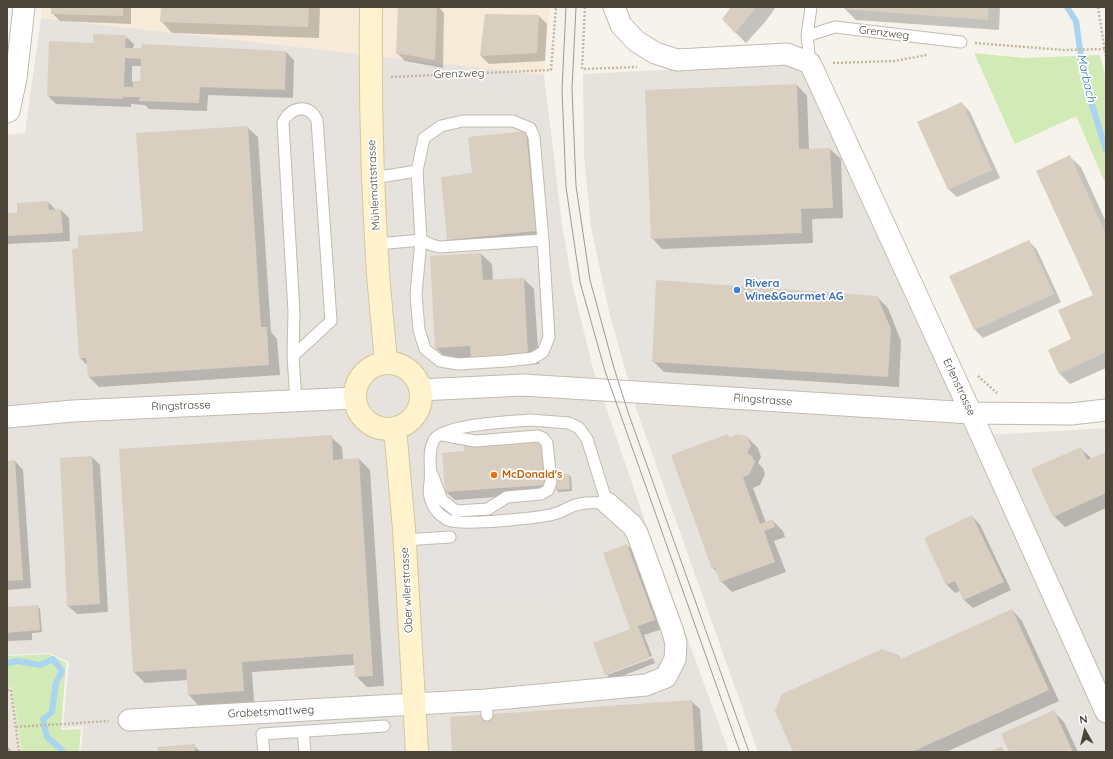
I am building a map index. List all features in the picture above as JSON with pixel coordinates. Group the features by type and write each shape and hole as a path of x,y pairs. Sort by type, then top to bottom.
{"main road":[{"name":"Mühlemattstrasse","path":"371,7 370,90 373,178 376,244 386,364"},
{"path":"386,364 395,364 412,374 417,381 420,390 421,399 415,414 410,421 395,428 384,429 373,425 364,418 358,409 355,398 356,390 363,374 378,365 386,364"},
{"name":"Oberwilerstrasse","path":"395,428 404,540 417,752"}],"street":[{"path":"7,112 9,111 16,78 24,7"},
{"path":"614,7 621,24 636,41 655,53 677,60 787,54 810,63"},
{"name":"Erlenstrasse","path":"810,63 971,413 1106,712"},
{"name":"Ringstrasse","path":"420,390 523,385 971,413 1071,414 1106,410"},
{"name":"Ringstrasse","path":"7,417 73,410 355,398"},
{"name":"Grabetsmattweg","path":"129,720 413,704 486,707 646,686 666,677 675,659 676,644 673,632 637,533 632,526 607,503"}],"lane":[{"path":"810,63 808,36 811,7"},
{"name":"Grenzweg","path":"808,36 835,27 961,42"},
{"path":"293,356 331,321 317,120 311,112 305,109 298,109 291,112 283,122 294,312 293,356 296,401"},
{"path":"463,121 513,121 530,128 534,137 544,240 549,337 543,352 533,358 458,364 440,361 425,349 419,330 416,294 421,240 417,171 424,138 441,126 463,121"},
{"path":"373,178 417,171"},
{"path":"376,244 421,240 440,247 544,240"},
{"path":"530,420 568,424 579,428 587,439 607,503 580,504 556,514 538,518 468,523 449,520 435,510 430,500 429,489 431,474 431,448 434,439 439,434 468,426 530,420"},
{"path":"431,474 442,500 456,511 488,509 507,497 541,494 548,490 551,482 547,443 543,438 538,436 475,441 439,434"},
{"path":"404,540 450,537"},
{"path":"282,712 283,732"},
{"path":"264,752 262,734 384,726"},
{"path":"304,731 305,752"}],"path":[{"name":"Grenzweg","path":"370,90 392,76 551,70 556,7"},
{"path":"585,7 582,69 642,67"},
{"path":"1098,7 1106,58"},
{"path":"1064,50 1105,49"},
{"path":"7,690 11,690 19,752"},
{"path":"16,728 129,720"}],"shaded area":[{"path":"41,7 550,7 544,75 41,18"},
{"path":"41,18 544,75 562,224 573,287 593,369 646,524 729,752 81,752 83,726 63,728 69,662 49,653 7,655 7,135 25,133"},
{"path":"801,63 971,436 1106,428 1106,752 758,752 637,411 609,312 591,227 584,156 583,74"},
{"path":"563,522 568,590 428,600 423,533"},
{"path":"7,687 12,687 22,752 7,752"},
{"path":"384,714 387,751 238,752 237,741 256,740 255,726"}],"green space":[{"path":"974,53 1024,58 1100,55 1106,79 1106,185 1076,116 1015,144"},
{"path":"49,654 66,663 61,730 81,729 79,752 22,752 12,687 7,687 7,656"}],"building":[{"path":"51,7 123,7 123,16 51,14"},
{"path":"161,7 309,7 308,27 160,22"},
{"path":"398,7 437,7 435,60 396,53"},
{"path":"731,7 757,7 735,33 722,19"},
{"path":"845,7 989,7 988,20 844,9"},
{"path":"485,14 539,15 537,53 480,56"},
{"path":"93,34 126,35 125,48 141,48 142,44 286,51 285,90 200,87 199,103 139,101 140,97 123,97 123,99 47,96 49,41 93,43","holes":["125,58 141,59 140,81 133,81 133,87 124,87"]},
{"path":"797,84 799,149 830,148 833,208 801,209 802,233 651,239 645,90"},
{"path":"962,102 992,170 948,190 917,122"},
{"path":"248,126 261,327 267,327 269,365 88,377 86,358 79,358 72,249 78,248 78,236 143,231 136,133"},
{"path":"526,131 536,231 447,240 441,177 472,173 468,137"},
{"path":"1070,155 1106,234 1106,352 1059,374 1048,350 1071,339 1058,310 1093,295 1036,171"},
{"path":"48,201 49,210 61,209 63,233 7,236 7,213 17,213 17,203"},
{"path":"1029,240 1054,294 974,330 949,276"},
{"path":"481,253 483,280 524,278 528,354 471,358 470,346 435,348 430,256"},
{"path":"656,280 877,296 891,329 888,377 652,362"},
{"path":"728,434 729,438 738,434 747,436 751,446 747,453 752,456 755,462 749,475 743,477 760,524 772,519 775,527 764,531 775,562 720,582 715,567 712,569 671,455"},
{"path":"332,435 333,460 359,458 373,676 355,677 353,654 242,662 244,691 188,695 186,669 133,672 119,449"},
{"name":"McDonald's","path":"542,440 543,457 546,457 547,466 543,466 545,485 445,492 442,453 464,451 464,446"},
{"path":"1081,447 1087,460 1106,452 1106,493 1053,517 1031,469"},
{"path":"92,456 100,604 67,606 60,458"},
{"path":"15,460 23,580 7,581 7,461"},
{"path":"569,474 570,489 556,490 554,475"},
{"path":"972,515 1004,582 964,600 955,581 946,585 924,538"},
{"path":"627,544 655,620 638,626 650,658 605,675 593,643 630,629 603,553"},
{"path":"38,605 40,630 7,633 7,607"},
{"path":"1012,609 1049,690 912,752 793,752 775,711 782,694 882,649 899,655 901,659"},
{"path":"692,700 695,752 452,752 450,717"},
{"path":"1054,710 1073,752 1009,752 1001,734"},
{"path":"195,744 195,752 158,752 157,747"},
{"path":"1002,746 1005,752 989,752"}],"waterway":[{"name":"Marbach","path":"1067,7 1076,21 1084,79 1106,150"},
{"path":"7,663 18,661 40,665 53,659 62,671 56,683 52,712 43,719 47,737 62,750 62,752"}],"tram line":[{"path":"566,7 562,90 566,187 580,282 605,371 740,752"},
{"path":"576,7 572,89 576,186 590,280 614,368 628,412 749,752"}],"place":[{"name":"Rivera Wine&Gourmet AG","path":"737,290"},
{"name":"McDonald's","path":"494,475"}]}
